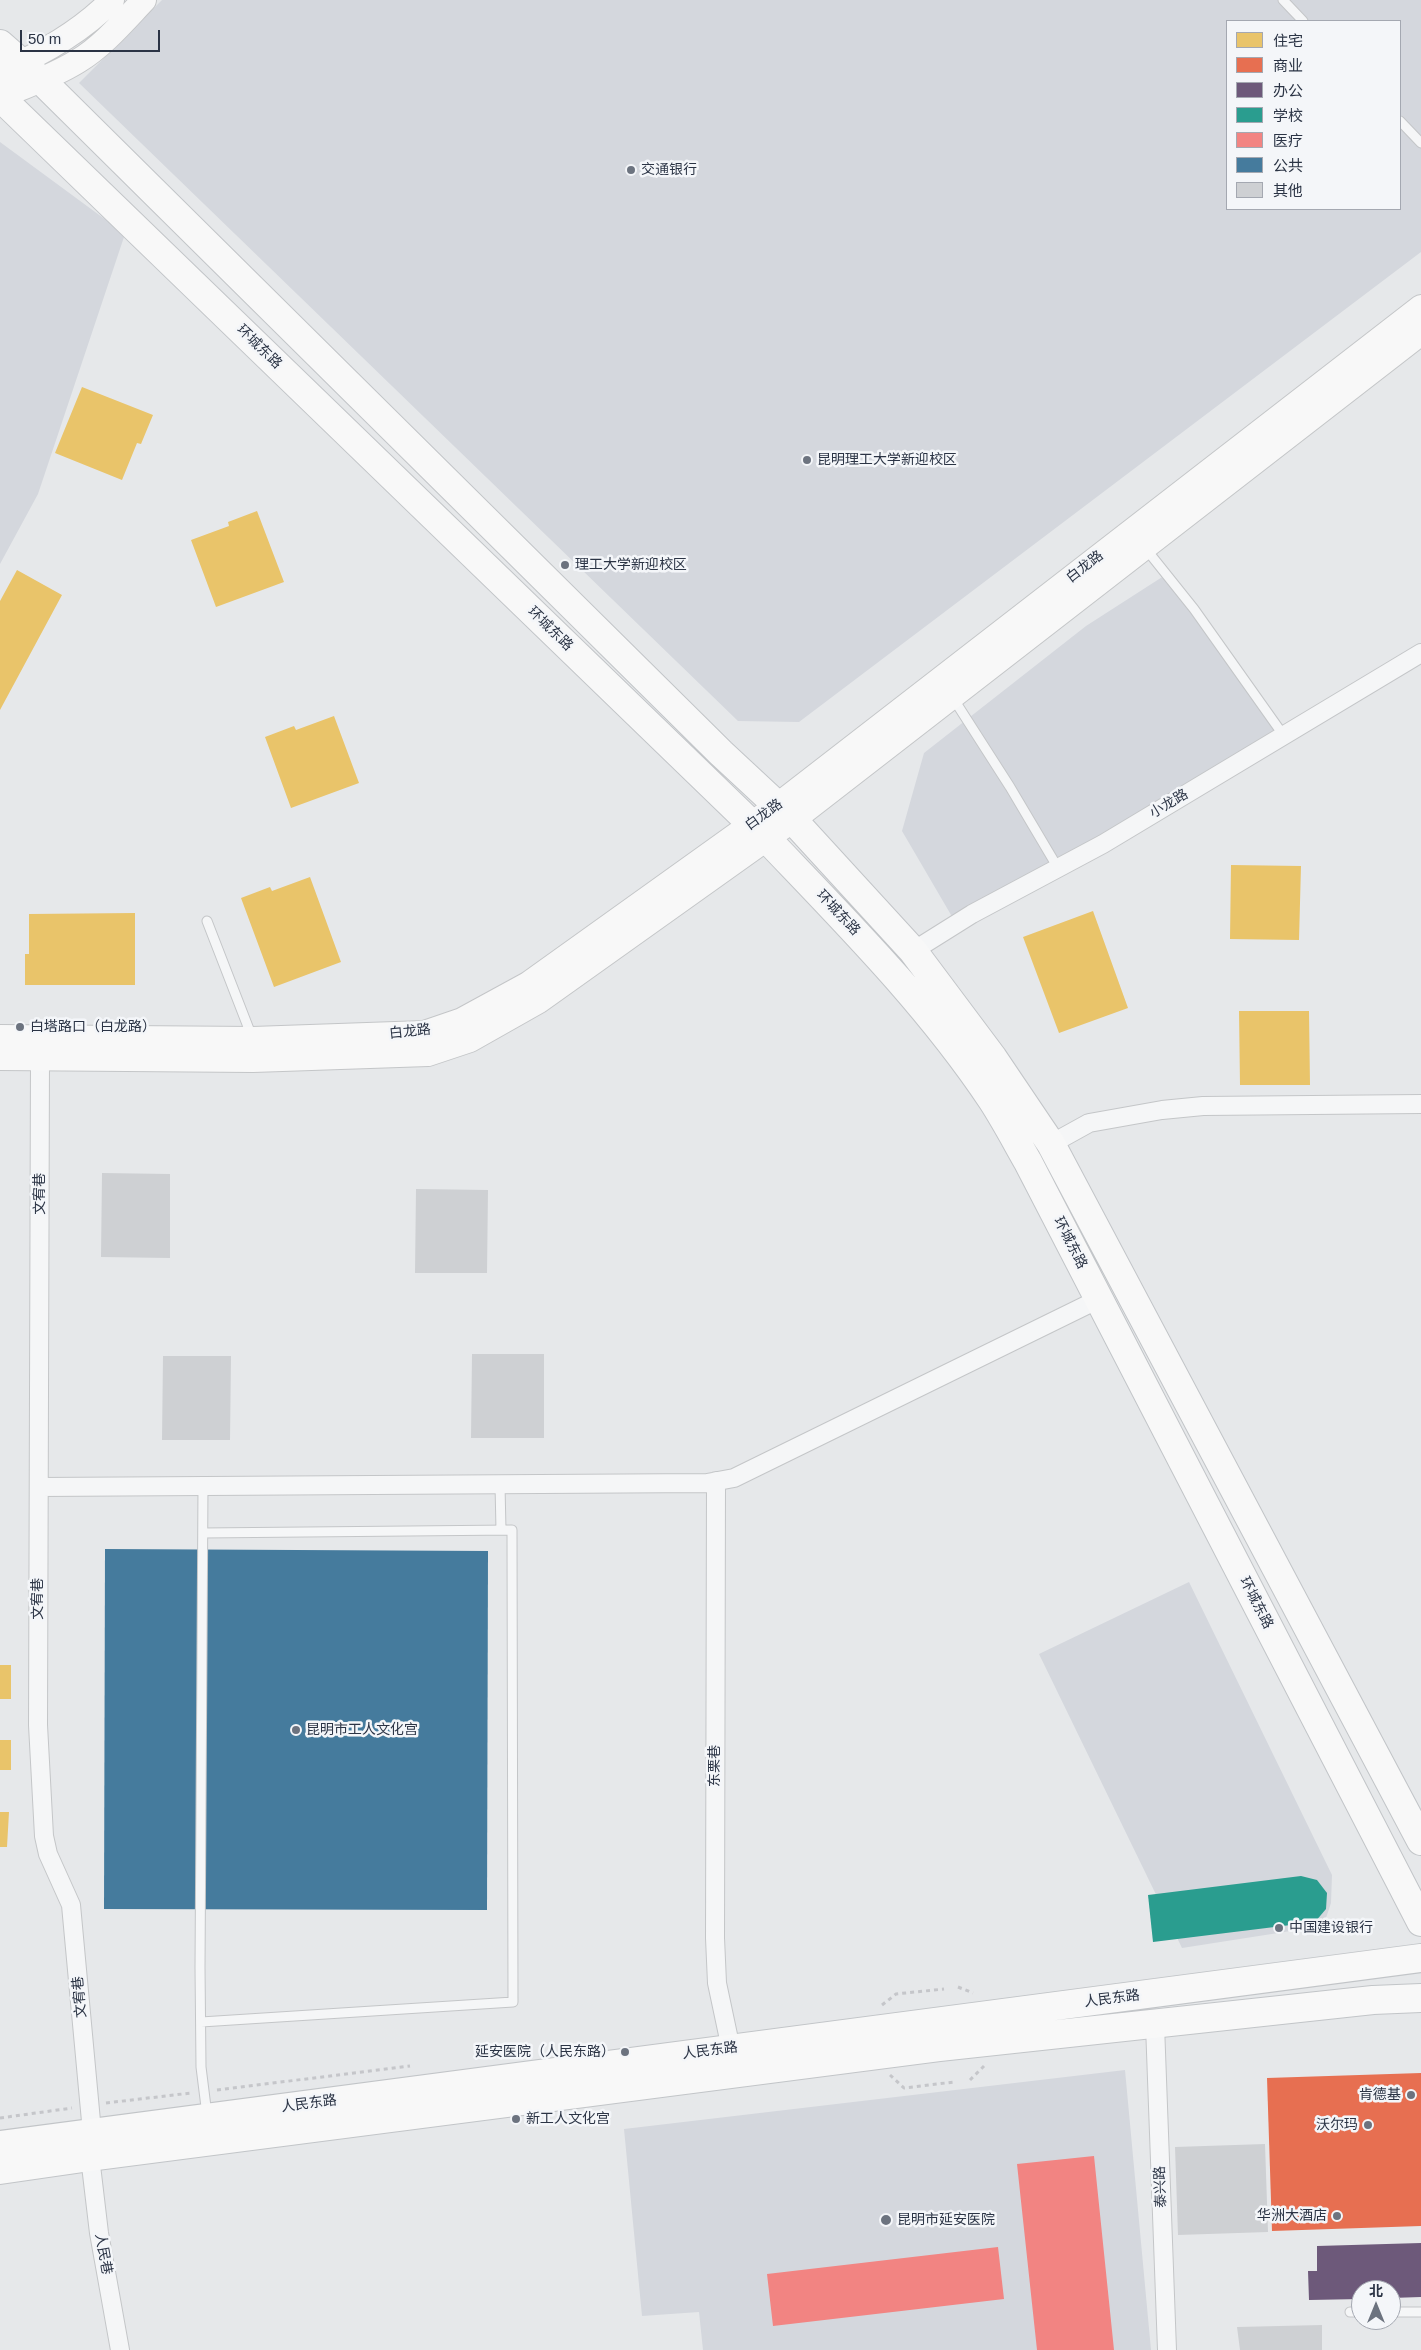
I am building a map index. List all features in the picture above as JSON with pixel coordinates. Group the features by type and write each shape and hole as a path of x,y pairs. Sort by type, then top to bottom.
{"main road":[{"path":"0,97 20,72 71,36 112,0"},
{"path":"20,72 79,61 118,27 144,0"},
{"name":"环城东路","path":"0,44 20,72 707,738 786,812 913,951 993,1058 1050,1144 1421,1841"},
{"name":"环城东路","path":"0,97 760,831 886,964 970,1069 993,1101 1028,1162 1421,1922"},
{"name":"白龙路","path":"786,812 1421,307"},
{"name":"白龙路","path":"0,1058 253,1060 428,1054 470,1040 539,1001 760,831 951,696 1421,333"},
{"name":"白龙路","path":"0,1037 253,1039 424,1033 462,1020 528,984 760,831"},
{"name":"人民东路","path":"0,2170 91,2144 207,2117 1421,1958"},
{"name":"人民东路","path":"0,2145 91,2144 939,2047 1373,2000 1421,1998"}],"street":[{"name":"小龙路","path":"913,951 972,914 1103,844 1421,653"},
{"name":"文宥巷","path":"40,1058 38,1725 44,1836 48,1854 71,1905 91,2144"},
{"path":"1050,1144 1089,1123 1126,1114 1162,1110 1203,1106 1421,1104"},
{"path":"39,1487 707,1483 734,1478 1099,1299"},
{"name":"东栗巷","path":"716,1481 715,1938 717,1983 731,2048"},
{"name":"泰兴路","path":"1155,2025 1167,2350"},
{"name":"人民巷","path":"91,2144 99,2233 120,2350"}],"lane":[{"path":"1283,0 1302,20"},
{"path":"1401,122 1421,143"},
{"path":"1145,547 1194,610 1284,736"},
{"path":"951,696 1010,787 1058,868"},
{"path":"207,921 253,1039"},
{"path":"500,1484 500,1530"},
{"path":"203,1486 201,2067 207,2117"},
{"path":"201,2022 513,2002 512,1530 203,1533"},
{"path":"1401,2312 1421,2312"}],"path":[{"path":"958,1987 979,1995"},
{"path":"877,2008 896,1994 944,1989"},
{"path":"904,2088 954,2082"}],"shaded area":[{"name":"昆明理工大学新迎校区","path":"162,0 1421,0 1421,252 799,722 738,721 79,83"},
{"path":"0,142 125,234 38,494 0,564"},
{"path":"1170,572 1284,730 1015,888 954,920 902,831 924,753 1086,626"},
{"path":"1189,1582 1332,1875 1331,1903 1326,1918 1310,1928 1182,1948 1039,1654"},
{"name":"昆明市延安医院","path":"1125,2070 1151,2350 703,2350 699,2312 642,2316 624,2129"}],"building: 住宅":[{"path":"82,387 153,415 141,444 137,443 122,480 55,453"},
{"path":"257,511 284,582 216,607 191,540 229,526 228,522"},
{"path":"17,570 62,595 0,710 0,601"},
{"path":"334,716 359,783 291,808 265,737 294,726 296,730"},
{"path":"1231,865 1301,866 1299,940 1230,939"},
{"path":"310,877 341,962 274,987 241,898 270,887 272,891"},
{"path":"1093,911 1128,1008 1059,1033 1023,937"},
{"path":"135,913 135,985 25,985 25,954 29,954 29,914"},
{"path":"1239,1011 1309,1011 1310,1085 1240,1085"},
{"path":"0,1665 11,1665 11,1699 0,1699"},
{"path":"0,1740 11,1740 11,1770 0,1770"},
{"path":"0,1812 9,1812 7,1847 0,1847"}],"building: 商业":[{"path":"1421,2073 1421,2226 1272,2231 1267,2078"}],"building: 办公":[{"path":"1421,2243 1421,2297 1401,2298 1401,2280 1351,2280 1351,2299 1309,2300 1308,2271 1317,2271 1317,2246"}],"building: 学校":[{"path":"1301,1876 1317,1880 1327,1893 1326,1909 1315,1922 1153,1942 1148,1895"}],"building: 医疗":[{"path":"1094,2156 1114,2350 1037,2350 1017,2164"},
{"path":"998,2247 1004,2299 773,2326 767,2274"}],"building: 公共":[{"name":"昆明市工人文化宫","path":"105,1549 488,1551 487,1910 104,1909"}],"building: 其他":[{"path":"102,1173 170,1174 170,1258 101,1257"},
{"path":"416,1189 488,1190 487,1273 415,1273"},
{"path":"472,1354 544,1354 544,1438 471,1438"},
{"path":"163,1356 231,1356 230,1440 162,1440"},
{"path":"1265,2144 1268,2232 1178,2235 1175,2147"},
{"path":"1322,2325 1322,2350 1240,2350 1237,2327"}],"place":[{"name":"交通银行","path":"631,170"},
{"name":"昆明理工大学新迎校区","path":"807,460"},
{"name":"理工大学新迎校区","path":"565,565"},
{"name":"白塔路口（白龙路）","path":"20,1027"},
{"name":"昆明市工人文化宫","path":"296,1730"},
{"name":"中国建设银行","path":"1279,1928"},
{"name":"延安医院（人民东路）","path":"625,2052"},
{"name":"肯德基","path":"1411,2095"},
{"name":"新工人文化宫","path":"516,2119"},
{"name":"沃尔玛","path":"1368,2125"},
{"name":"华洲大酒店","path":"1337,2216"},
{"name":"昆明市延安医院","path":"886,2220"}]}
